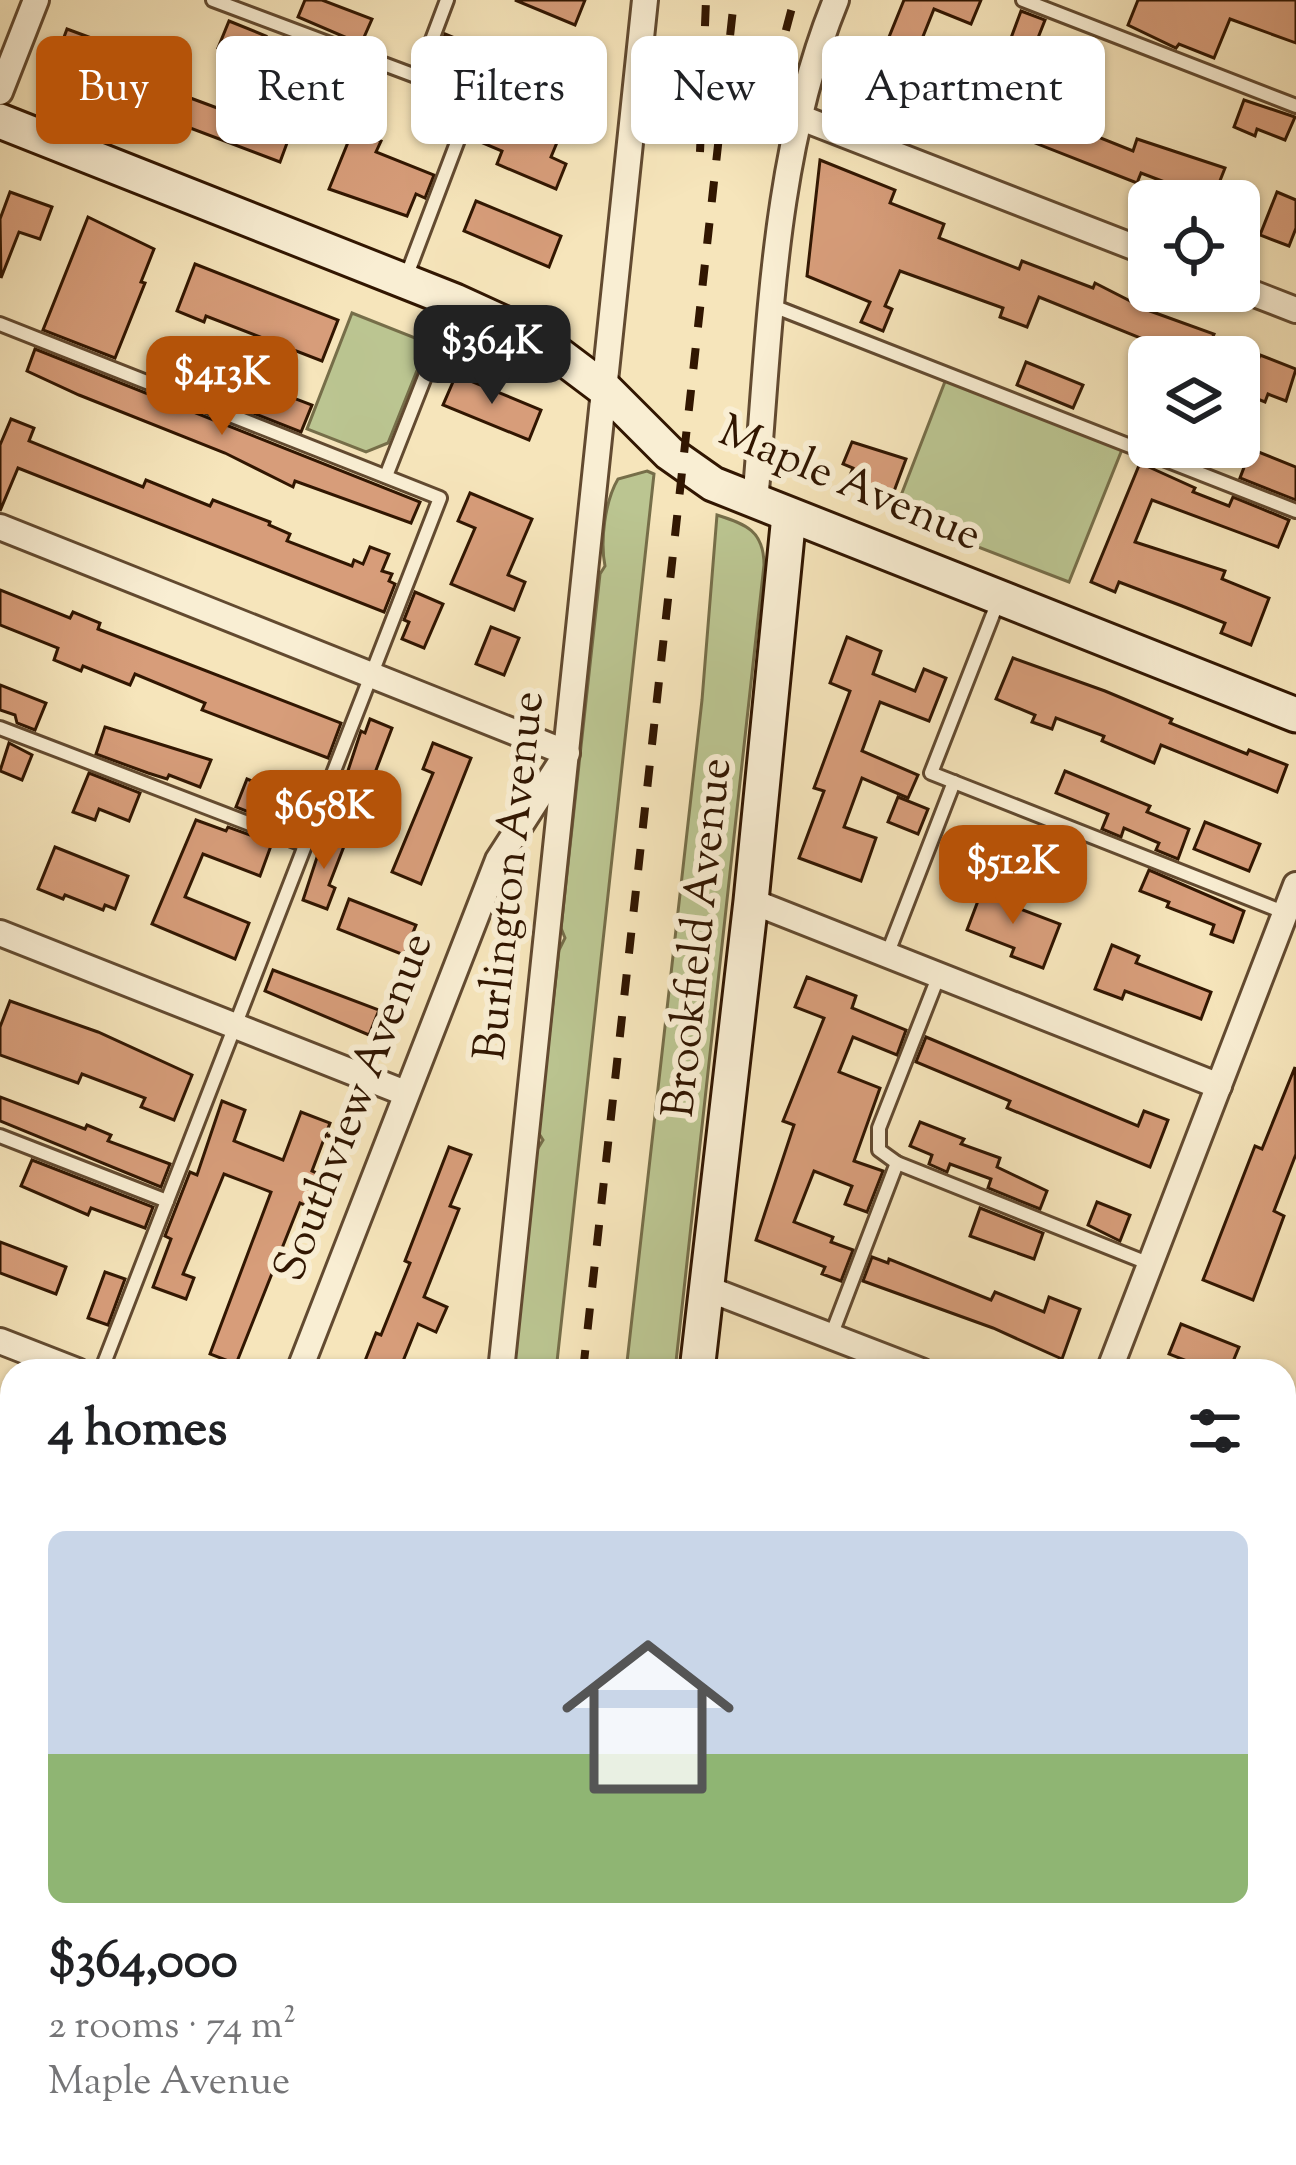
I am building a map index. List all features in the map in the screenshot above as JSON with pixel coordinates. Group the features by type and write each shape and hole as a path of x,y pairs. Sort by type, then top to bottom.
{"street":[{"path":"0,92 36,0"},
{"name":"Burlington Avenue","path":"502,1359 645,0"},
{"path":"755,502 773,306 799,117 836,0"},
{"path":"799,117 1128,245"},
{"name":"Maple Avenue","path":"0,121 538,339 607,391 668,453 713,484 1296,715"},
{"path":"1260,296 1296,310"},
{"name":"Brookfield Avenue","path":"698,1359 789,515"},
{"path":"0,527 567,753"},
{"name":"Southview Avenue","path":"304,1359 498,860 567,753"},
{"path":"1114,1359 1296,885"},
{"path":"751,901 1219,1086"},
{"path":"0,933 405,1093"},
{"path":"706,1288 890,1359"},
{"path":"0,1341 46,1359"}],"lane":[{"path":"213,0 411,74"},
{"path":"433,36 447,0"},
{"path":"1023,0 1296,106"},
{"path":"404,281 455,144"},
{"path":"386,476 454,302"},
{"path":"773,306 1296,511"},
{"path":"0,324 440,498 106,1359"},
{"path":"999,598 931,773 1286,913"},
{"path":"0,728 305,845"},
{"path":"887,955 954,782"},
{"path":"939,976 879,1129 879,1150 897,1163 1150,1264"},
{"path":"0,1136 167,1201"},
{"path":"831,1336 897,1163"}],"green space":[{"path":"352,313 428,343 388,443 366,452 307,429"},
{"path":"946,379 1123,447 1069,582 916,523 900,498"},
{"path":"647,471 654,474 557,1359 514,1359 537,1150 543,1140 538,1132 559,950 565,938 561,928 600,574 605,566 605,521 618,479"},
{"path":"717,515 757,537 764,565 676,1359 627,1359 702,700"}],"building":[{"path":"305,0 322,0 372,19 365,36 342,36 298,17"},
{"path":"515,0 585,0 575,25"},
{"path":"904,0 981,0 971,24 934,9 923,36 889,36"},
{"path":"1138,0 1296,0 1296,43 1230,19 1214,58 1179,44 1176,48 1128,25"},
{"path":"1021,11 1045,20 1039,36 1012,36"},
{"path":"229,21 266,36 223,36"},
{"path":"192,99 216,108 216,138 192,129"},
{"path":"1244,100 1295,117 1285,140 1257,129 1255,136 1234,127"},
{"path":"1137,139 1225,168 1220,180 1159,180 1141,173 1138,180 1038,144 1105,144 1105,140 1133,151"},
{"path":"232,144 287,144 280,162"},
{"path":"347,144 380,144 376,152 434,175 425,198 416,194 407,216 329,189"},
{"path":"485,144 556,144 551,157 566,164 556,189 497,164 502,151"},
{"path":"820,160 895,190 890,203 944,224 939,238 1019,269 1022,261 1093,288 1095,283 1128,300 1128,312 1153,312 1214,334 1136,336 1039,297 1027,327 1000,317 1003,308 900,271 885,306 892,309 883,331 861,322 870,302 807,276"},
{"path":"10,192 52,207 40,239 19,232 1,278 0,219"},
{"path":"1277,192 1296,200 1296,228 1289,246 1260,235"},
{"path":"476,201 561,236 549,267 464,231"},
{"path":"88,217 154,249 115,358 43,330"},
{"path":"195,264 338,320 322,361 206,316 204,322 177,311"},
{"path":"35,349 420,502 411,523 295,481 293,487 225,453 27,371"},
{"path":"167,350 312,405 301,432 157,375"},
{"path":"1260,355 1296,369 1286,401 1268,394 1265,402 1260,400"},
{"path":"1026,362 1083,385 1073,408 1017,385"},
{"path":"456,375 541,410 529,440 443,405"},
{"path":"11,419 34,428 29,441 143,487 146,480 210,506 213,500 270,522 290,534 287,541 352,566 354,560 363,564 370,547 389,554 382,571 392,574 389,581 395,584 384,612 18,468 0,511 0,445"},
{"path":"852,442 906,459 890,502 846,485 853,468 843,464"},
{"path":"1260,453 1296,467 1296,500 1240,478 1244,468 1260,468"},
{"path":"1138,468 1151,468 1229,506 1233,497 1289,520 1278,547 1152,500 1135,542 1225,571 1222,579 1269,598 1251,645 1221,633 1225,623 1182,606 1119,582 1115,592 1091,582"},
{"path":"470,493 532,519 508,575 525,582 514,610 451,584 475,528 458,521"},
{"path":"0,590 70,618 73,612 100,623 98,629 341,723 328,758 202,710 205,703 135,674 130,685 54,660 58,648 0,625"},
{"path":"415,592 443,604 424,648 402,639"},
{"path":"491,627 519,638 504,675 476,664"},
{"path":"847,637 881,651 873,674 915,691 924,669 946,678 929,721 880,702 862,751 918,775 908,798 862,778 844,827 876,838 861,881 799,858 824,791 814,788 850,691 830,683"},
{"path":"1013,658 1105,691 1247,754 1249,750 1287,765 1277,792 1161,745 1154,763 1102,741 1104,736 1056,718 1052,729 1032,722 1035,715 996,699"},
{"path":"0,685 46,703 35,730 0,710"},
{"path":"370,719 392,728 362,807 339,798 361,731 365,733"},
{"path":"105,727 211,760 200,787 96,754"},
{"path":"9,743 32,755 22,780 0,771"},
{"path":"433,743 471,758 421,884 392,872 433,773 423,769"},
{"path":"1065,771 1150,806 1147,812 1189,829 1178,859 1156,850 1159,843 1124,828 1121,837 1102,829 1108,814 1056,793"},
{"path":"89,773 140,793 129,821 99,809 95,820 73,812"},
{"path":"247,779 270,788 265,799 285,807 279,824 236,807"},
{"path":"898,797 928,809 918,834 888,822"},
{"path":"196,820 272,843 260,876 203,854 185,897 249,923 235,959 152,924"},
{"path":"1205,822 1260,844 1249,871 1194,849"},
{"path":"325,833 346,841 329,885 335,888 327,909 303,900"},
{"path":"55,847 128,876 115,909 105,905 103,910 38,889"},
{"path":"1149,870 1244,911 1233,942 1211,934 1214,925 1140,891"},
{"path":"984,885 1010,895 1007,904 1060,924 1043,968 1011,956 1014,948 967,930"},
{"path":"349,899 416,925 404,955 338,929"},
{"path":"1112,945 1139,956 1136,963 1211,992 1201,1019 1125,991 1122,999 1095,989"},
{"path":"273,970 379,1010 369,1035 265,991"},
{"path":"807,977 856,996 852,1008 906,1030 897,1055 853,1037 839,1072 880,1088 854,1161 883,1171 867,1212 845,1204 852,1186 814,1171 794,1222 853,1250 841,1281 822,1274 825,1267 756,1240 794,1125 783,1121 824,1018 795,1007"},
{"path":"10,1001 98,1032 192,1075 174,1120 141,1107 145,1098 82,1074 78,1083 0,1055 0,1027"},
{"path":"926,1037 1138,1126 1144,1111 1168,1120 1150,1167 1007,1108 1010,1101 916,1062"},
{"path":"1295,1067 1296,1154 1274,1211 1284,1216 1253,1300 1203,1280 1255,1146 1262,1149"},
{"path":"0,1097 85,1129 87,1125 111,1135 108,1141 170,1164 161,1187 0,1121"},
{"path":"222,1101 245,1110 234,1141 283,1160 301,1112 330,1123 312,1171 319,1174 307,1206 300,1203 238,1359 210,1354 271,1192 224,1174 183,1274 194,1278 186,1299 153,1287 171,1239 165,1236 190,1172 197,1175"},
{"path":"920,1122 1000,1158 997,1167 1047,1191 1040,1209 988,1188 991,1179 950,1164 947,1172 929,1164 932,1155 910,1146"},
{"path":"449,1147 471,1155 450,1206 459,1209 424,1297 447,1307 436,1332 418,1324 404,1359 366,1359 376,1333 381,1335 410,1263 405,1261"},
{"path":"32,1160 153,1207 145,1228 91,1208 88,1215 21,1186"},
{"path":"1097,1202 1130,1215 1120,1241 1088,1225"},
{"path":"980,1208 1043,1233 1034,1259 970,1236"},
{"path":"0,1242 66,1267 56,1294 0,1273"},
{"path":"872,1257 888,1263 889,1259 991,1300 995,1292 1044,1312 1049,1297 1080,1309 1062,1359 993,1328 863,1281"},
{"path":"105,1272 125,1279 108,1325 88,1318"},
{"path":"1181,1324 1239,1347 1234,1359 1182,1359 1169,1354"}],"railway":[{"path":"700,152 706,0"},
{"path":"584,1359 734,0"},
{"path":"784,36 794,0"}]}
